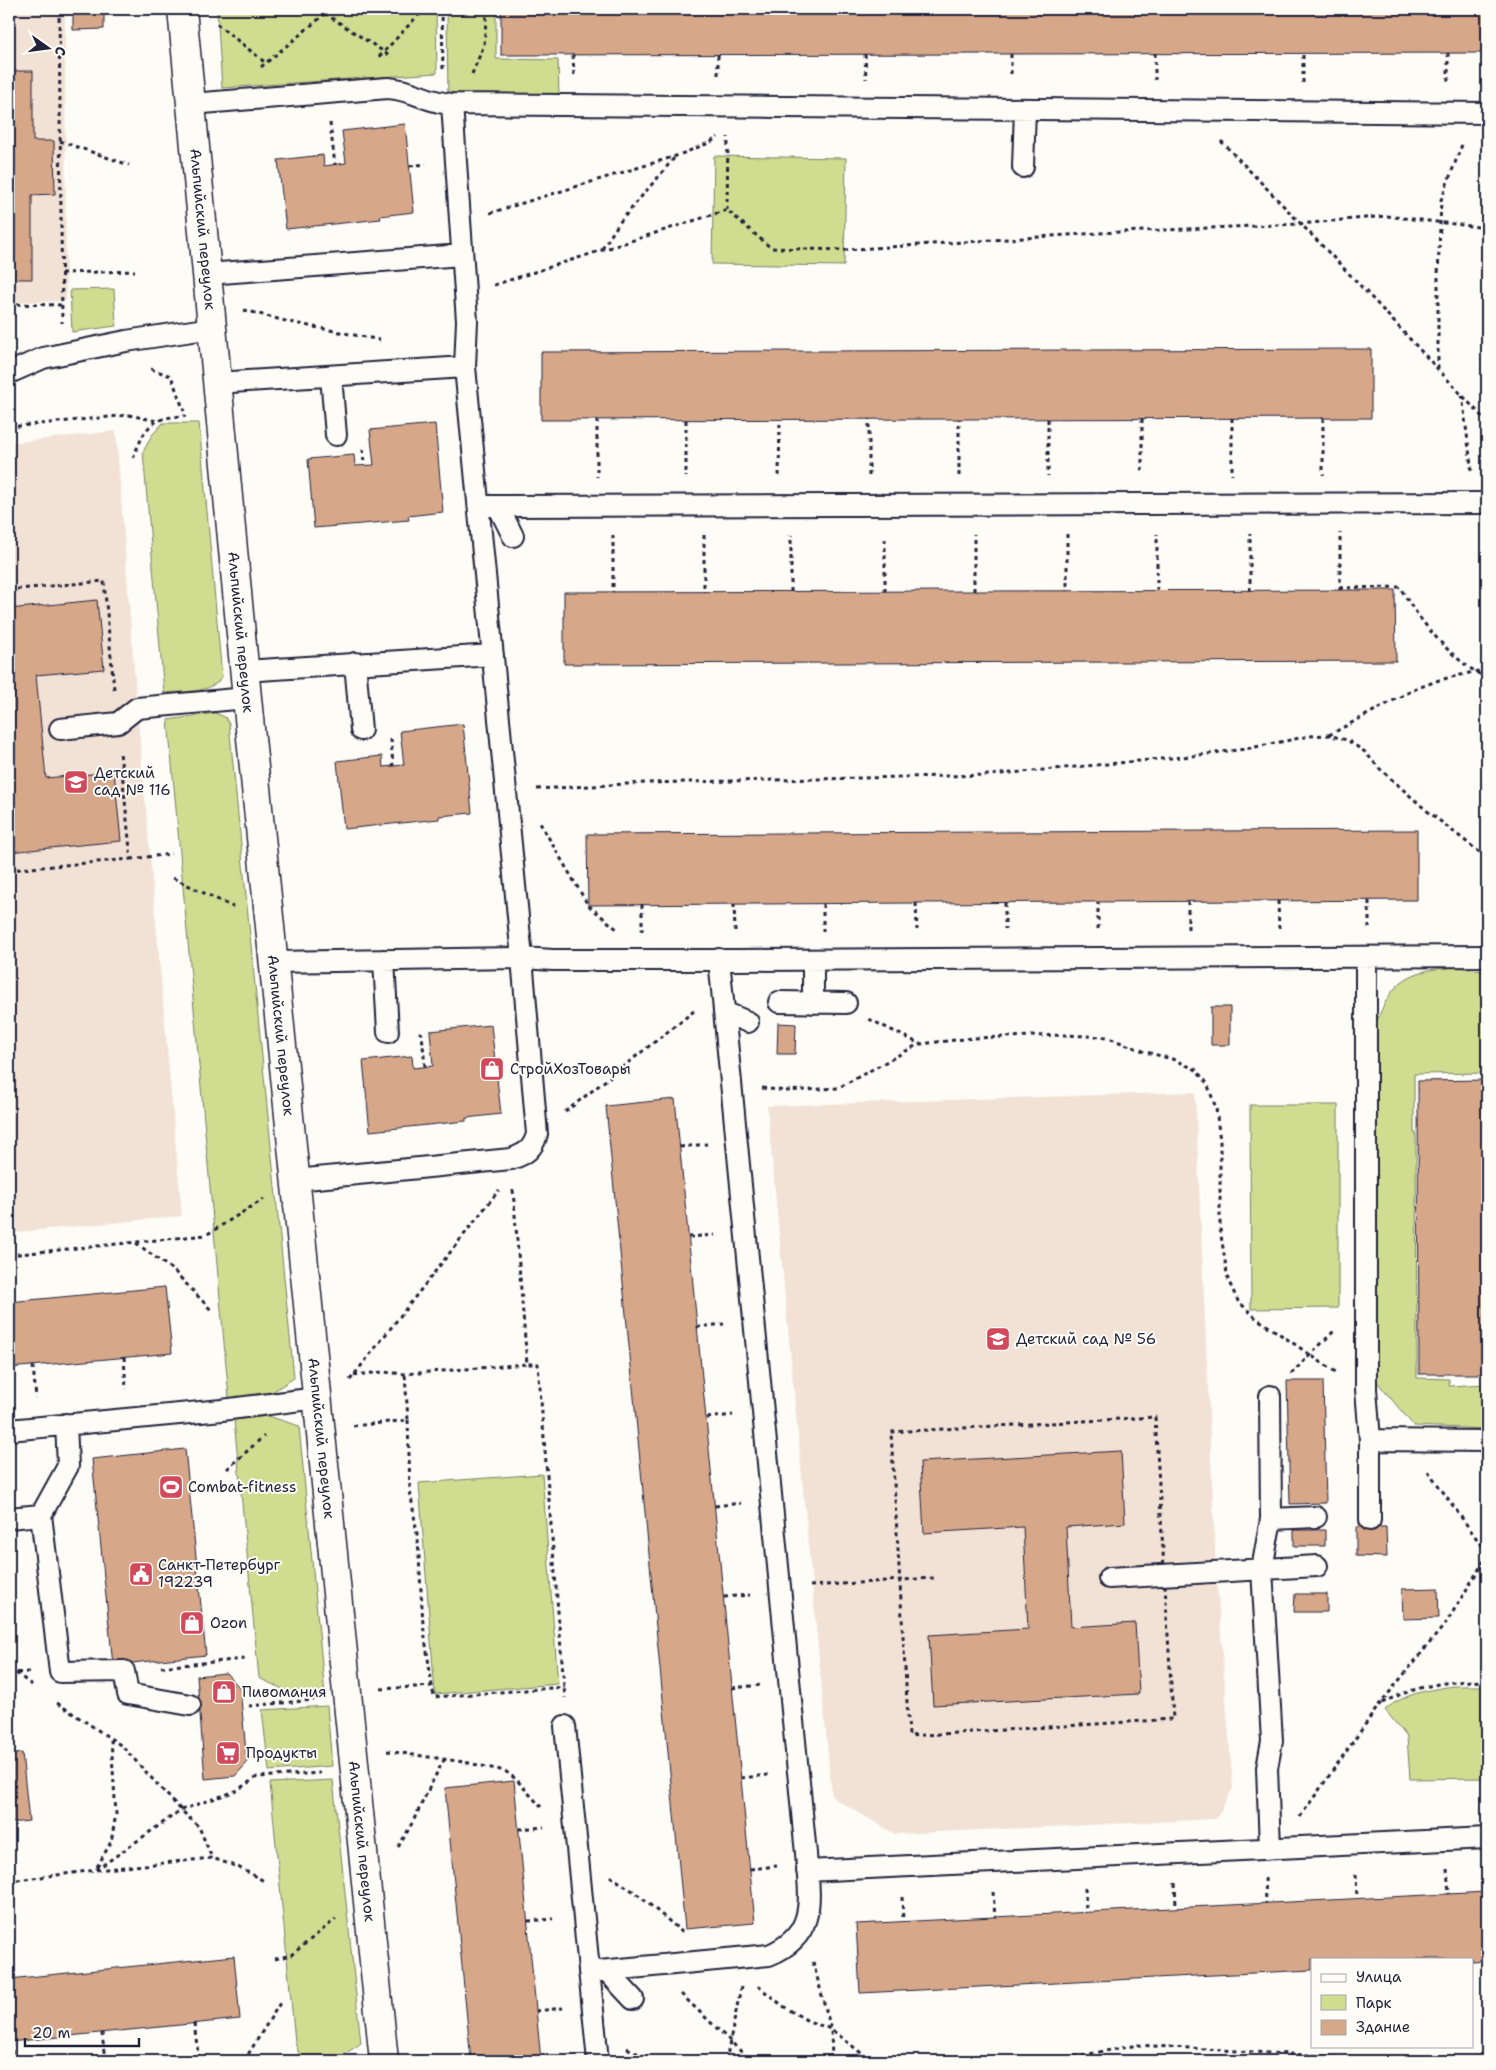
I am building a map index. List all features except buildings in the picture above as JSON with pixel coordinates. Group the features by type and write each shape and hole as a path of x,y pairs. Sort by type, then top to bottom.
{"street":[{"name":"Альпийский переулок","path":"182,9 244,671 384,2061"}],"lane":[{"path":"191,104 403,89 435,102 448,104 1478,113"},
{"path":"296,1180 511,1159 525,1154 534,1144 537,1134 522,958 514,790 493,655 489,506 466,368 467,334 460,221 448,104"},
{"path":"1023,167 1024,109"},
{"path":"207,274 462,255"},
{"path":"9,373 43,358 126,341 212,328"},
{"path":"217,383 466,368"},
{"path":"330,376 336,434"},
{"path":"489,506 1482,503"},
{"path":"489,506 513,536"},
{"path":"244,671 493,655"},
{"path":"355,663 361,730"},
{"path":"60,729 118,723 137,708 247,698"},
{"path":"274,962 522,958 553,960 813,960 1487,956"},
{"path":"1366,957 1365,1305 1366,1389 1370,1440 1370,1520"},
{"path":"598,1971 769,1955 782,1950 800,1931 806,1919 808,1906 807,1871 719,959"},
{"path":"384,960 388,1032"},
{"path":"813,960 813,1003"},
{"path":"779,1002 846,1003"},
{"path":"724,1012 748,1022"},
{"path":"1270,1396 1271,1518 1262,1569 1272,1741 1267,1768 1270,1848"},
{"path":"9,1430 222,1410 317,1398"},
{"path":"66,1424 68,1466 41,1515 60,1672 124,1671 128,1694 190,1705"},
{"path":"1370,1440 1487,1441"},
{"path":"9,1518 41,1515"},
{"path":"1271,1518 1316,1517"},
{"path":"1109,1578 1317,1566"},
{"path":"565,1726 598,1971 598,2061"},
{"path":"807,1871 1487,1838"},
{"path":"598,1971 633,1999"}],"path":[{"path":"59,9 62,355"},
{"path":"318,9 400,62"},
{"path":"258,69 332,9"},
{"path":"344,92 424,9"},
{"path":"442,9 448,104"},
{"path":"448,104 476,65 484,45 487,9"},
{"path":"216,23 305,95"},
{"path":"727,106 728,210 772,248 843,250 1098,233 1299,224 1387,216 1487,228"},
{"path":"1180,109 1222,143 1357,282 1487,422"},
{"path":"1438,370 1439,222 1441,200 1463,143 1478,113"},
{"path":"460,221 580,187 676,156 709,143 728,128"},
{"path":"60,141 129,165"},
{"path":"333,150 335,164"},
{"path":"601,250 619,223 676,156"},
{"path":"465,295 728,210"},
{"path":"61,273 134,271"},
{"path":"9,304 62,305"},
{"path":"243,310 289,322 389,342 401,350 408,358 414,371"},
{"path":"146,370 154,369 172,376 186,416"},
{"path":"1462,395 1482,503"},
{"path":"9,427 129,415 157,421"},
{"path":"134,458 145,430 157,421 170,416 192,416"},
{"path":"1142,418 1157,591"},
{"path":"1232,418 1250,590"},
{"path":"1323,418 1340,589 1400,587 1410,605 1422,620 1457,657 1474,672 1487,678"},
{"path":"870,419 885,592"},
{"path":"960,419 974,591"},
{"path":"1048,419 1067,591"},
{"path":"597,420 613,592"},
{"path":"686,420 704,592"},
{"path":"780,420 791,592"},
{"path":"363,456 364,466"},
{"path":"9,590 104,581 131,859"},
{"path":"1328,735 1412,690 1438,680 1487,669"},
{"path":"624,935 588,905 514,790 645,783 990,775 1192,756 1245,749 1310,736 1328,735 1347,740 1364,752 1426,810 1487,858"},
{"path":"9,870 171,854"},
{"path":"558,1118 722,990"},
{"path":"846,1003 859,1014 920,1044"},
{"path":"731,1084 787,1092 838,1088 920,1044 972,1038 1065,1035 1106,1037 1146,1052 1172,1059 1195,1070 1207,1083 1216,1108 1220,1141 1220,1229 1228,1280 1238,1301 1256,1318 1310,1355 1366,1389"},
{"path":"513,1184 527,1364"},
{"path":"345,1385 500,1190"},
{"path":"9,1255 206,1235 265,1199"},
{"path":"135,1242 174,1272 212,1310"},
{"path":"1270,1396 1354,1312 1365,1305"},
{"path":"353,1375 382,1372 405,1374 538,1364 565,1687 565,1726"},
{"path":"405,1374 410,1490 418,1540 423,1624 434,1697 565,1687"},
{"path":"1155,1416 1173,1720 909,1736 900,1580 891,1432 1155,1416"},
{"path":"350,1426 408,1420"},
{"path":"1270,1848 1290,1833 1379,1705 1446,1623 1487,1554 1406,1440"},
{"path":"813,1586 934,1578"},
{"path":"124,1671 244,1659"},
{"path":"16,1673 37,1689"},
{"path":"1379,1705 1416,1688 1455,1681 1487,1682"},
{"path":"374,1689 432,1686"},
{"path":"51,1699 122,1746 199,1827 212,1858"},
{"path":"249,1706 323,1700"},
{"path":"96,1870 111,1842 116,1814 111,1739"},
{"path":"378,1751 464,1762 504,1771 516,1779 548,1814"},
{"path":"394,1854 413,1824 427,1790 444,1760"},
{"path":"96,1870 181,1810 236,1790 257,1777"},
{"path":"9,1881 212,1858 238,1867 266,1882"},
{"path":"800,1931 814,1964 831,2029 832,2061"},
{"path":"726,2061 748,1957"},
{"path":"655,1967 729,2042 751,2061"},
{"path":"244,2061 280,2003"},
{"path":"194,2024 199,2061"},
{"path":"831,2029 871,2061"},
{"path":"102,2033 105,2061"},
{"path":"11,2042 13,2061"},
{"path":"1051,2061 1138,2045 1321,2056 1368,2061"}],"shaded area":[{"path":"9,9 65,9 66,301 9,302"},
{"name":"Детский сад № 116","path":"116,431 137,708 182,1216 9,1233 9,443"},
{"name":"Детский сад № 56","path":"1195,1092 1216,1571 1233,1788 1216,1819 895,1834 832,1797 767,1106"}],"green space":[{"path":"217,9 436,9 437,73 222,88"},
{"path":"447,9 496,9 496,59 558,60 559,96 448,98"},
{"path":"714,156 846,158 844,266 712,264"},
{"path":"114,289 116,326 72,332 70,290"},
{"path":"163,423 199,423 222,677 211,686 188,692 164,693 143,452 152,435"},
{"path":"215,713 225,717 229,724 294,1378 269,1394 229,1398 168,720"},
{"path":"1459,967 1481,971 1487,975 1487,1073 1414,1074 1417,1378 1449,1379 1449,1386 1487,1384 1487,1429 1414,1426 1377,1382 1375,1027 1388,998 1396,987 1405,980 1427,970"},
{"path":"1250,1105 1338,1105 1338,1308 1251,1309"},
{"path":"268,1416 299,1426 325,1695 297,1696 259,1678 234,1420"},
{"path":"542,1474 558,1684 435,1694 419,1483"},
{"path":"1453,1686 1487,1686 1487,1778 1410,1779 1407,1737 1385,1710 1392,1704 1409,1696"},
{"path":"327,1706 332,1766 269,1771 262,1710"},
{"path":"333,1780 361,2043 340,2056 301,2061 295,2041 270,1783"}],"place":[{"name":"Детский сад № 116","path":"76,782"},
{"name":"СтройХозТовары","path":"492,1069"},
{"name":"Детский сад № 56","path":"998,1339"},
{"name":"Combat-fitness","path":"171,1487"},
{"name":"Санкт-Петербург 192239","path":"141,1574"},
{"name":"Ozon","path":"192,1623"},
{"name":"Пивомания","path":"224,1692"},
{"name":"Продукты","path":"228,1753"}]}
